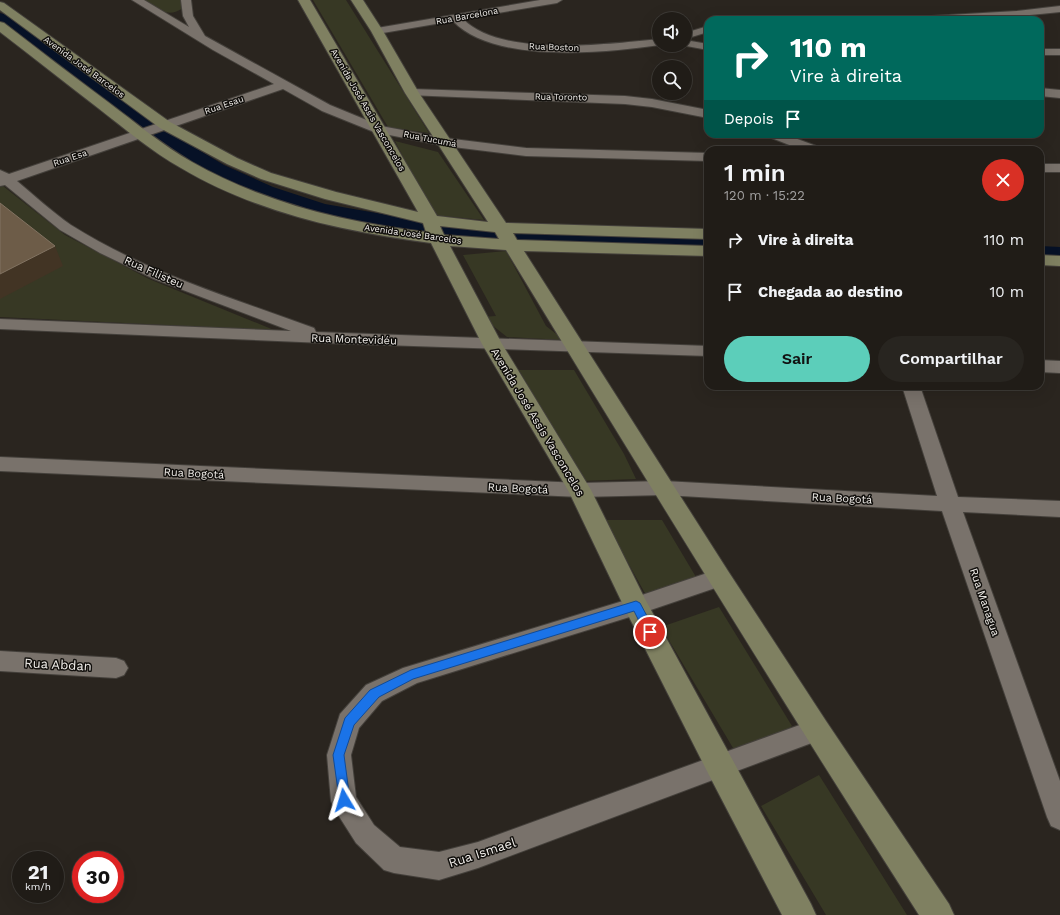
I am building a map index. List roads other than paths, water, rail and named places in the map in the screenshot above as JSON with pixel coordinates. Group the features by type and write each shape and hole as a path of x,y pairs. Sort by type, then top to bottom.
{"street":[{"name":"Rua Tucumá","path":"137,0 283,85 326,108 378,129 445,142 526,152 704,157"},
{"path":"186,0 188,16 201,38"},
{"name":"Avenida José Assis Vasconcelos","path":"304,0 434,230 492,344 580,490 636,606 719,765 800,915"},
{"path":"357,0 377,31 412,93 506,236 719,578 816,730 938,915"},
{"name":"Rua Barcelona","path":"377,31 557,0"},
{"path":"1007,5 1017,14"},
{"name":"Avenida José Barcelos","path":"1,7 162,126 232,161 266,176 434,230"},
{"path":"983,16 1060,9"},
{"path":"169,18 188,16"},
{"name":"Rua Boston","path":"456,18 469,30 483,37 528,47 551,49 589,48 652,43"},
{"name":"Avenida José Barcelos","path":"0,26 143,132 174,158 229,187 266,201 344,224 381,231 434,230 704,251"},
{"path":"692,34 704,30"},
{"path":"692,44 704,46"},
{"path":"1044,52 1060,52"},
{"name":"Rua Esau","path":"162,126 283,85"},
{"path":"1044,92 1060,94"},
{"name":"Rua Toronto","path":"412,93 584,97 652,103 704,113"},
{"path":"143,132 162,126"},
{"name":"Rua Esa","path":"2,179 143,132"},
{"path":"783,138 804,146"},
{"path":"1044,168 1060,168"},
{"name":"Rua Filisteu","path":"2,179 65,227 105,250 159,276 324,338"},
{"name":"Avenida José Barcelos","path":"506,236 704,234"},
{"path":"1044,245 1060,246"},
{"path":"1044,260 1060,261"},
{"name":"Rua Montevidéu","path":"0,324 324,338 704,351"},
{"path":"1044,366 1060,367"},
{"name":"Rua Managua","path":"912,390 950,504 1060,817"},
{"name":"Rua Bogotá","path":"0,464 580,490 664,488 1060,509"},
{"path":"636,606 719,578"},
{"name":"Rua Ismael","path":"636,606 411,675 374,694 349,722 338,755 344,800 365,834 394,860 439,866 478,856 719,765"},
{"name":"Rua Abdan","path":"0,661 116,668"},
{"path":"719,765 816,730"}],"waterway":[{"path":"0,19 118,107 173,145 215,170 264,193 321,211 445,233 488,237 704,244"},
{"path":"1044,255 1060,256"}]}
